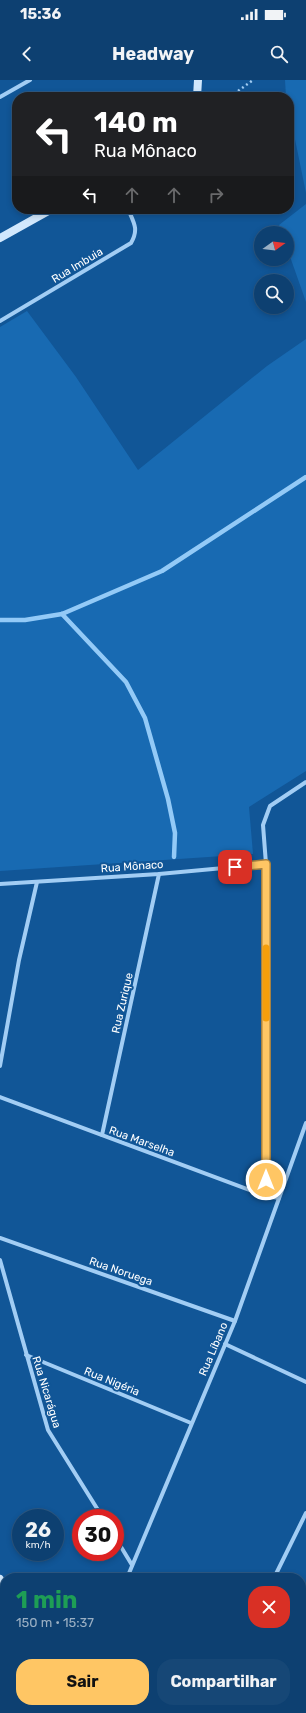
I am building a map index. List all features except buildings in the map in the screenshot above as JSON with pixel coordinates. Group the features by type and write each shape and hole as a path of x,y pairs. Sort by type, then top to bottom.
{"street":[{"path":"0,97 30,80"},
{"path":"197,92 198,80"},
{"path":"0,238 43,214"},
{"name":"Rua Imbuia","path":"0,321 131,243 136,235 135,226 130,214"},
{"path":"266,1196 266,864 263,825 270,806 306,782"},
{"name":"Rua Mônaco","path":"0,884 159,874 266,864"},
{"name":"Rua Zurique","path":"102,1135 159,874"},
{"path":"0,1066 19,960 37,882"},
{"name":"Rua Marselha","path":"0,1097 266,1196 279,1198"},
{"name":"Rua Líbano","path":"129,1573 235,1321 306,1123"},
{"name":"Rua Noruega","path":"0,1238 235,1321"},
{"name":"Rua Nicarágua","path":"0,1260 48,1430 97,1509"},
{"path":"225,1344 306,1382"},
{"name":"Rua Nigéria","path":"26,1356 191,1423"},
{"path":"276,1573 306,1513"},
{"path":"124,1552 132,1565"}],"path":[{"path":"237,92 254,80"}],"shaded area":[{"path":"285,80 306,80 306,193 294,134 294,92 286,92"},
{"path":"306,204 306,302 293,266 294,226 279,225"},
{"path":"27,311 76,377 138,470 267,366 306,339 306,771 249,807 253,854 0,871 0,327"}],"waterway":[{"path":"0,620 25,620 62,614 162,571 306,477"},
{"path":"62,614 126,682 145,718 168,799 175,833 174,857"}],"slow traffic":[{"path":"266,948 266,1018"}],"route":[{"path":"235,867 266,864 266,1180"}]}
